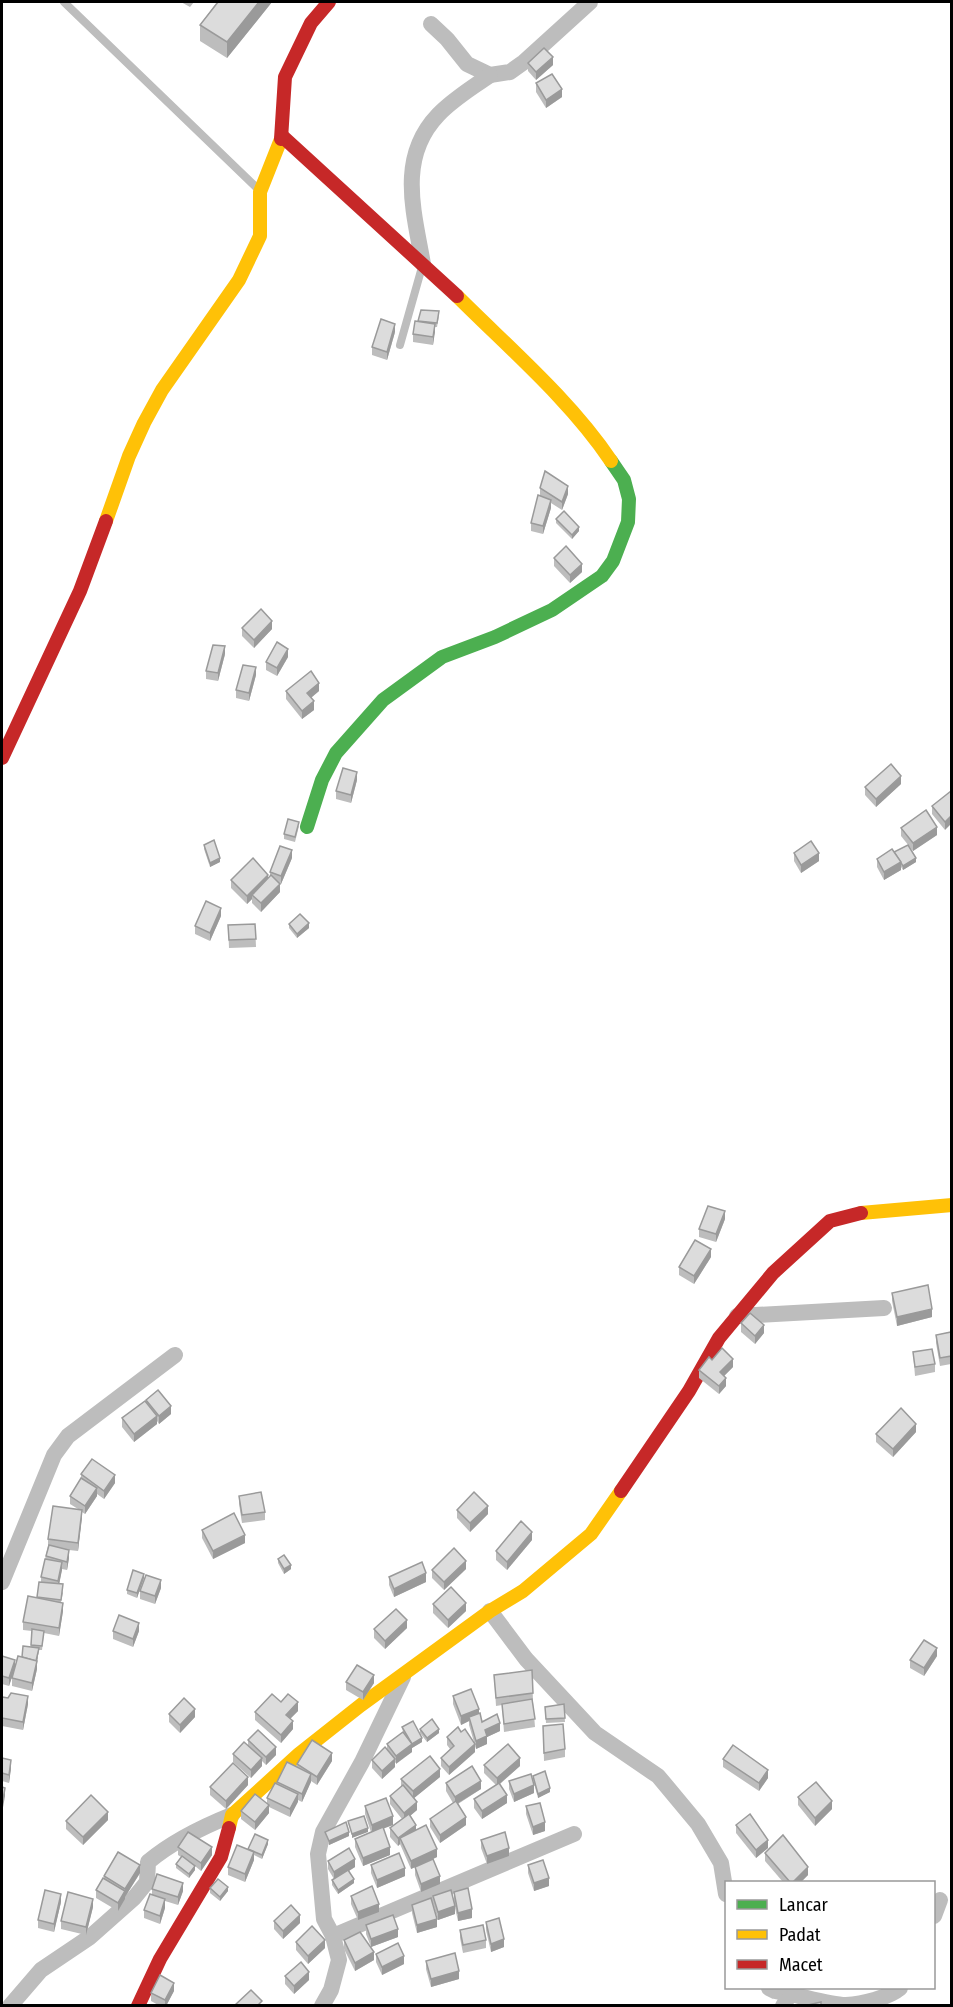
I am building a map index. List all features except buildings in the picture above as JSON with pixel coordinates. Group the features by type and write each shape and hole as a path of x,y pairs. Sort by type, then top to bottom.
{"street":[{"path":"2,758 80,591 129,456 144,423 162,390 238,280 260,236 260,192 282,136 285,78 311,23 329,2"},
{"path":"423,264 410,191 413,164 420,137 438,115 456,99 490,75 510,72 524,62 590,2"},
{"path":"431,24 447,39 467,64 490,75"},
{"path":"282,136 423,264 518,356 598,441 624,480 629,499 628,522 614,561 602,576 552,610 495,637 442,657 383,700 328,765 307,827"},
{"path":"10,2006 41,1970 90,1937 134,1898 147,1882 148,1862 162,1850 205,1826 232,1815 299,1754 361,1705 490,1611 540,1579 591,1534 689,1391 719,1338 773,1273 830,1221 852,1214 951,1205"},
{"path":"737,1316 884,1308"},
{"path":"2,1582 54,1455 62,1443 68,1436 175,1355"},
{"path":"490,1611 526,1659 595,1733 658,1776 698,1824 721,1863 725,1888"},
{"path":"322,2006 330,1990 339,1960 333,1936 324,1919 318,1854 323,1832 362,1762 403,1676"},
{"path":"138,2006 160,1959 221,1857 232,1815"},
{"path":"333,1936 574,1834"},
{"path":"935,1911 940,1900"},
{"path":"771,1989 787,2000 846,2005 878,1999 893,1994 899,1989"}],"lane":[{"path":"64,2 260,192"},
{"path":"400,345 423,264"}],"traffic: fast":[{"path":"307,827 322,780 336,753 383,700 442,657 495,637 552,610 602,576 613,561 628,522 629,499 624,480 611,461"}],"traffic: slow":[{"path":"106,521 129,456 144,423 162,390 239,280 260,236 260,192 281,139"},
{"path":"457,296 558,396 611,461"},
{"path":"861,1213 952,1205"},
{"path":"229,1828 232,1815 299,1754 361,1705 490,1611 523,1591 591,1534 621,1491"}],"traffic: jam":[{"path":"281,139 285,77 311,23 329,2"},
{"path":"282,136 457,296"},
{"path":"2,758 80,591 106,521"},
{"path":"621,1491 689,1391 719,1338 773,1273 830,1221 861,1213"},
{"path":"138,2006 160,1959 221,1857 229,1828"}]}
